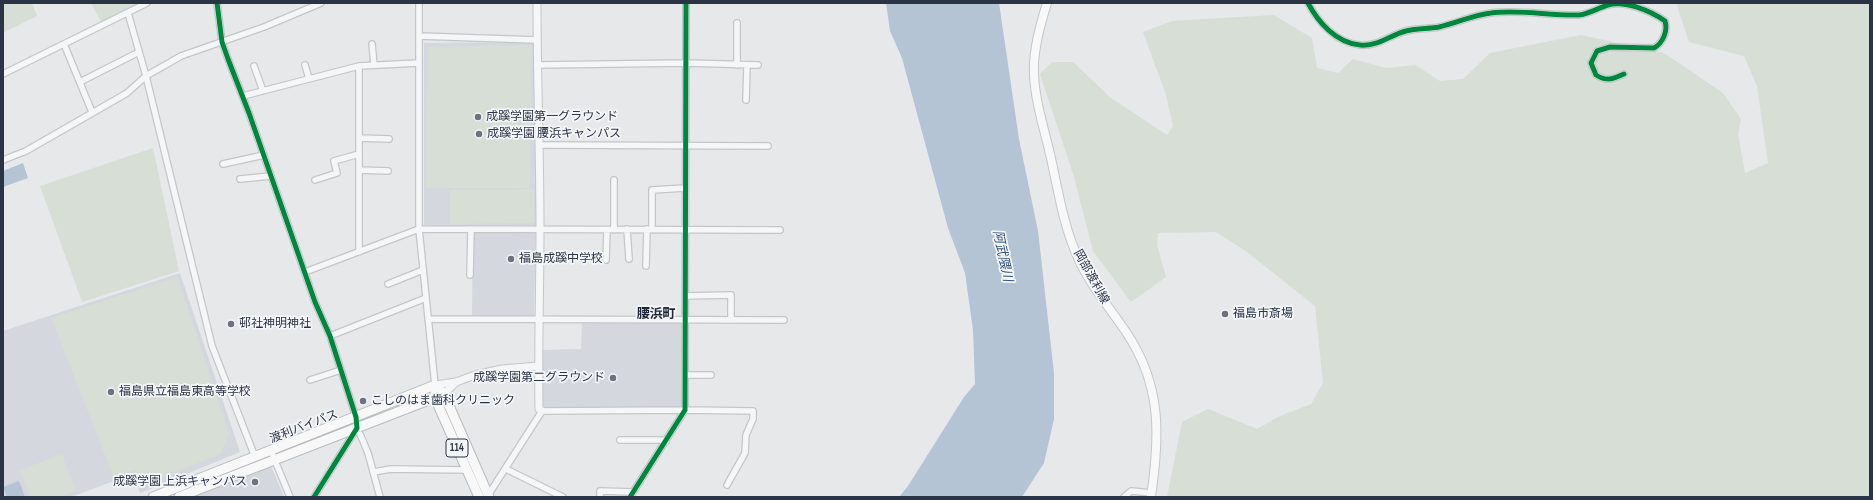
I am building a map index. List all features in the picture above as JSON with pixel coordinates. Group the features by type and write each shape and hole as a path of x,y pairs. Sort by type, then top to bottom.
{"highway":[{"name":"渡利バイパス","path":"179,497 356,417 435,385"},
{"name":"114","path":"435,385 444,394 486,497"},
{"name":"114","path":"435,385 435,398 467,470 486,497"},
{"name":"渡利バイパス","path":"153,497 255,457 273,455 358,431 444,394"}],"main road":[{"name":"岡部渡利線","path":"1047,3 1035,56 1034,74 1037,95 1062,211 1072,243 1079,260 1106,305 1127,333 1142,363 1155,401 1157,454 1151,495"}],"street":[{"path":"3,74 148,3"},
{"path":"217,3 222,42 243,96 315,302 330,336 356,417 358,431 368,453 380,497"},
{"path":"3,160 26,151 127,93 146,76 181,56 264,27 320,3"},
{"path":"419,3 419,229 435,385 456,382 475,375 502,369 538,366"},
{"path":"537,3 537,65 540,145 538,409 542,412 685,410 754,411 753,419 746,435 745,453 727,485"},
{"path":"600,497 600,491 631,495 685,410 684,230 686,3"},
{"path":"1308,3 1320,23 1328,30 1352,43 1362,45 1380,43 1405,31 1440,26 1472,16 1492,13 1578,15 1610,4 1626,5 1658,16 1665,21 1666,31 1659,45 1654,48 1610,47 1597,51 1591,63 1596,75 1610,80 1624,74"},
{"path":"128,13 146,76 212,346 255,457"},
{"path":"737,23 737,65"},
{"path":"419,36 537,40"},
{"path":"64,44 92,112"},
{"path":"372,44 374,65"},
{"path":"80,82 139,52"},
{"path":"243,96 359,66 419,63"},
{"path":"537,65 686,63 747,66 758,65"},
{"path":"305,65 309,79"},
{"path":"254,66 263,91"},
{"path":"359,66 359,252"},
{"path":"746,100 747,66"},
{"path":"359,138 389,138"},
{"path":"540,145 768,146"},
{"path":"315,180 337,173 334,161 359,154"},
{"path":"223,164 264,155"},
{"path":"359,170 388,171"},
{"path":"240,179 271,176"},
{"path":"614,180 614,230"},
{"path":"646,266 652,190 685,188"},
{"path":"305,272 419,229 540,228 607,230 780,230"},
{"path":"470,275 471,229"},
{"path":"627,229 628,259"},
{"path":"606,260 607,230"},
{"path":"388,284 424,270"},
{"path":"685,296 731,295 731,320"},
{"path":"330,336 426,298"},
{"path":"428,319 784,320"},
{"path":"310,380 341,370"},
{"path":"685,375 711,375"},
{"path":"444,394 456,382"},
{"path":"486,497 506,469 542,412"},
{"path":"314,497 358,431"},
{"path":"620,440 662,440 666,442"},
{"path":"273,455 290,497"},
{"path":"373,472 391,469 467,470"},
{"path":"506,469 563,497"},
{"path":"1124,497 1131,491 1151,495"}],"shaded area":[{"path":"3,3 32,3 37,16 3,33"},
{"path":"91,3 140,3 101,22"},
{"path":"1676,3 1870,3 1870,497 1167,497 1182,422 1208,409 1257,429 1280,416 1311,404 1323,383 1315,306 1247,252 1216,232 1158,233 1157,245 1166,277 1131,302 1093,251 1074,177 1040,74 1052,62 1073,62 1111,98 1167,135 1173,126 1166,95 1143,32 1172,21 1274,15 1312,38 1317,68 1338,73 1353,59 1386,68 1415,65 1440,81 1463,79 1490,53 1581,35 1664,53 1723,93 1741,119 1738,134 1745,173 1768,163 1757,86 1744,56 1689,42"},
{"name":"成蹊学園 腰浜キャンパス","path":"534,42 536,225 534,316 472,316 473,226 424,225 424,43"},
{"name":"成蹊学園第一グラウンド","path":"531,45 530,188 426,188 427,47"},
{"path":"153,148 179,271 82,302 40,186"},
{"path":"534,189 534,223 450,224 450,190"},
{"name":"福島県立福島東高等学校","path":"180,273 240,452 140,493 133,474 71,497 3,497 3,331"},
{"path":"177,277 229,433 221,454 141,486 135,470 114,478 51,318"},
{"name":"成蹊学園第二グラウンド","path":"682,322 683,407 543,408 543,350 581,349 582,323"},
{"path":"62,454 76,491 59,497 30,497 20,470"},
{"name":"成蹊学園 上浜キャンパス","path":"271,466 284,497 193,497"}],"water":[{"name":"阿武隈川","path":"886,3 999,3 1019,139 1038,231 1054,373 1054,419 1044,463 1022,497 899,497 908,486 964,397 975,384 973,330 965,273 948,228 902,58 890,31"},
{"path":"23,163 28,178 3,187 3,171"},
{"path":"19,481 25,497 7,497 3,487"}],"cycle path":[{"path":"217,3 222,42 249,113 315,302 330,336 356,417 357,428 314,497"},
{"path":"630,497 685,410 686,3"},
{"path":"1308,3 1317,17 1336,36 1343,40 1360,45 1378,43 1400,33 1414,29 1439,27 1478,15 1491,13 1524,12 1579,15 1608,5 1630,5 1645,10 1665,21 1666,29 1662,40 1654,48 1610,47 1597,51 1591,63 1596,75 1610,79 1624,74"}],"place":[{"name":"成蹊学園第一グラウンド","path":"478,117"},
{"name":"成蹊学園 腰浜キャンパス","path":"479,134"},
{"name":"福島成蹊中学校","path":"511,259"},
{"name":"福島市斎場","path":"1225,314"},
{"name":"邨社神明神社","path":"231,324"},
{"name":"成蹊学園第二グラウンド","path":"613,378"},
{"name":"福島県立福島東高等学校","path":"111,392"},
{"name":"こしのはま歯科クリニック","path":"363,401"},
{"name":"成蹊学園 上浜キャンパス","path":"255,482"}],"district":[{"name":"腰浜町","path":"656,315"}]}
